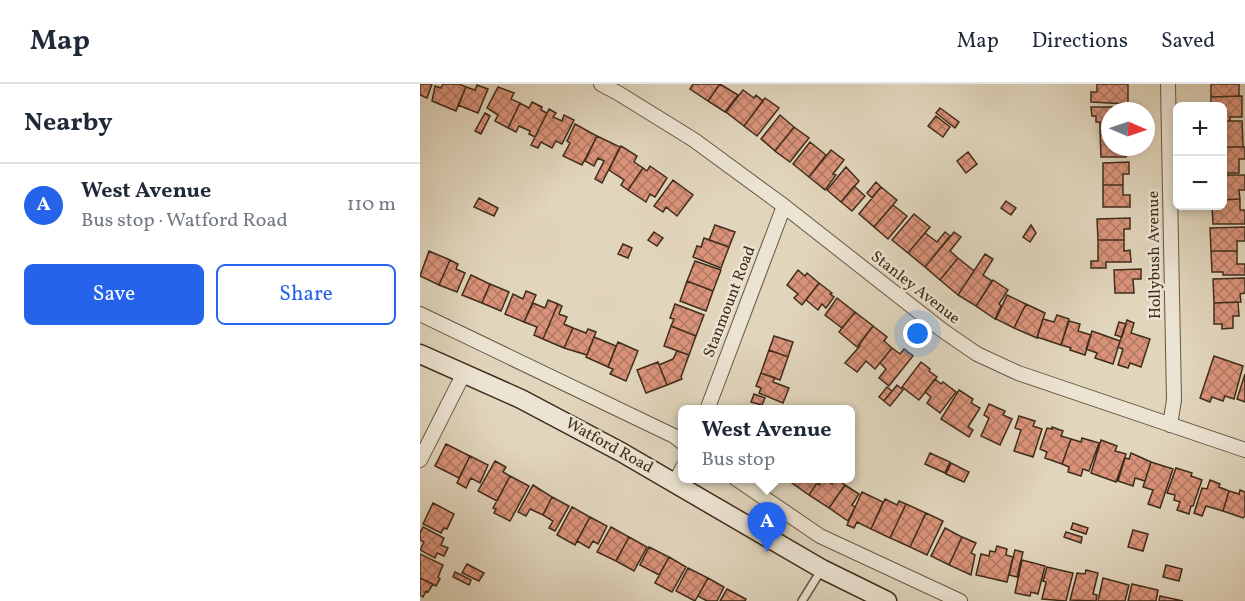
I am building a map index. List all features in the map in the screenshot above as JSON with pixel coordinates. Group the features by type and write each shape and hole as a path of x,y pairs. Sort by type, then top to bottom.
{"main road":[{"name":"Watford Road","path":"420,354 521,399 678,475"},
{"name":"Watford Road","path":"691,483 822,569 887,601"}],"street":[{"name":"Stanley Avenue","path":"601,84 694,140 784,206 942,330 977,354 1018,373 1245,450"},
{"name":"Hollybush Avenue","path":"1168,84 1174,400 1170,425"},
{"name":"Stanmount Road","path":"709,405 784,206"},
{"path":"420,314 678,439"},
{"path":"420,460 464,373"},
{"path":"742,483 820,536 960,601"}],"lane":[{"path":"802,601 822,569"}],"building":[{"path":"420,84 432,84 427,98 420,95"},
{"path":"443,84 459,84 466,87 456,111 432,101 435,86 441,88"},
{"path":"693,84 720,84 708,101 690,89"},
{"path":"720,84 738,95 725,112 708,101"},
{"path":"1097,84 1128,84 1128,102 1091,102 1091,92 1097,92"},
{"path":"1211,84 1239,84 1239,96 1211,97"},
{"path":"477,85 488,89 478,113 458,105 466,87 475,90"},
{"path":"498,87 514,93 511,99 520,103 508,128 495,121 498,115 487,108"},
{"path":"743,90 754,98 756,95 763,101 744,126 726,112"},
{"path":"1242,96 1242,117 1230,117 1230,121 1227,121 1227,102 1211,102 1211,97"},
{"path":"765,98 779,108 757,136 744,126"},
{"path":"532,102 542,107 541,110 547,113 535,137 529,134 530,131 519,126 516,132 508,128 520,103 529,108"},
{"path":"1091,107 1101,107 1101,131 1100,122 1096,122 1096,116 1092,116"},
{"path":"940,108 959,122 955,128 936,113"},
{"path":"549,109 556,113 553,117 562,121 564,115 574,120 562,144 556,141 552,148 541,142 538,148 531,145"},
{"path":"485,113 490,116 481,134 475,131"},
{"path":"780,115 794,127 775,151 761,139"},
{"path":"936,116 950,127 943,137 928,126"},
{"path":"1227,121 1242,121 1243,147 1227,147"},
{"path":"575,124 597,136 582,165 563,156 570,143 567,141"},
{"path":"794,127 809,138 790,162 775,151"},
{"path":"1100,131 1101,156 1126,156 1101,157"},
{"path":"597,136 620,147 602,183 595,179 604,161 598,158 594,166 585,161"},
{"path":"810,142 826,155 809,177 793,164"},
{"path":"621,146 637,156 634,162 643,168 628,190 621,185 624,180 609,170"},
{"path":"1227,147 1245,147 1245,159 1239,159 1239,173 1227,173"},
{"path":"831,150 844,160 833,174 836,175 825,190 809,177"},
{"path":"968,152 977,164 966,173 957,161"},
{"path":"1129,162 1129,174 1123,174 1123,185 1103,185 1103,163"},
{"path":"650,166 667,178 655,197 650,194 646,202 628,190 643,168 647,171"},
{"path":"846,167 859,181 841,202 827,190"},
{"path":"1227,175 1245,175 1245,190 1239,190 1240,199 1227,200"},
{"path":"673,180 693,195 677,216 666,207 663,212 654,206"},
{"path":"876,182 881,187 872,198 867,193"},
{"path":"1103,185 1123,185 1123,195 1130,195 1130,207 1103,207"},
{"path":"854,186 865,196 852,211 841,202"},
{"path":"881,187 897,200 874,227 859,214"},
{"path":"479,198 498,208 494,216 474,207"},
{"path":"1240,199 1240,210 1245,210 1245,224 1213,224 1212,210 1227,210 1227,200"},
{"path":"1006,201 1016,208 1011,215 1001,208"},
{"path":"893,205 907,216 888,239 874,227"},
{"path":"914,214 930,227 908,253 892,240"},
{"path":"1130,218 1130,229 1124,229 1124,240 1098,240 1097,219"},
{"path":"715,225 735,232 729,247 709,240"},
{"path":"1031,225 1036,233 1030,242 1023,237"},
{"path":"1245,227 1245,241 1237,241 1237,251 1211,251 1210,228"},
{"path":"654,232 663,238 657,246 648,240"},
{"path":"945,232 950,236 925,267 908,253 925,233 937,242"},
{"path":"954,232 961,237 950,251 958,258 940,280 925,267"},
{"path":"704,238 729,247 721,268 693,257 697,246 701,247"},
{"path":"1098,240 1124,240 1124,251 1130,250 1131,262 1106,262 1106,268 1091,268 1091,261 1098,261"},
{"path":"623,244 632,248 628,258 618,254"},
{"path":"429,251 450,260 439,285 420,276"},
{"path":"1211,251 1237,251 1237,264 1245,264 1245,275 1223,275 1223,272 1212,272"},
{"path":"985,254 993,259 983,275 992,281 976,306 958,295"},
{"path":"958,258 974,271 958,295 940,280"},
{"path":"450,260 458,264 456,269 465,273 457,292 439,285"},
{"path":"695,261 721,270 713,291 687,281"},
{"path":"1141,269 1141,279 1133,279 1134,293 1115,293 1114,270"},
{"path":"798,270 805,276 807,273 819,283 802,305 794,298 798,294 787,285"},
{"path":"471,275 490,284 482,303 462,295"},
{"path":"1245,278 1245,293 1240,294 1241,302 1214,303 1213,279"},
{"path":"993,280 1008,290 999,304 1001,306 995,319 976,306"},
{"path":"687,281 713,291 706,311 680,301"},
{"path":"819,283 834,297 826,308 822,304 818,310 806,300"},
{"path":"490,284 509,292 501,311 482,303"},
{"path":"526,291 536,295 524,322 505,314 513,294 523,299"},
{"path":"1007,295 1026,304 1014,328 996,319"},
{"path":"837,298 855,312 842,328 825,315"},
{"path":"548,300 558,304 543,339 534,335 537,327 524,322 533,303 545,308"},
{"path":"1238,302 1239,316 1233,316 1233,328 1222,329 1222,324 1214,324 1214,303"},
{"path":"558,304 562,306 559,314 567,317 564,324 573,328 564,348 543,339"},
{"path":"675,304 704,315 696,336 671,326 674,319 670,318"},
{"path":"1026,304 1045,313 1037,338 1014,328"},
{"path":"855,312 873,326 857,347 839,332"},
{"path":"1057,315 1069,319 1061,345 1037,337 1043,319 1054,322"},
{"path":"1127,320 1134,323 1131,333 1150,339 1141,367 1130,363 1128,368 1118,365 1123,349 1118,347"},
{"path":"1069,321 1080,324 1078,331 1091,335 1085,355 1061,345"},
{"path":"1119,322 1126,324 1122,337 1115,335"},
{"path":"671,326 696,336 689,355 664,346"},
{"path":"873,326 887,337 884,341 892,348 875,369 866,361 857,372 845,363"},
{"path":"573,328 586,333 588,329 596,332 587,355 564,348"},
{"path":"1092,331 1120,341 1113,364 1095,358 1097,353 1086,349"},
{"path":"774,336 793,342 788,357 769,350"},
{"path":"594,337 616,346 608,367 586,357"},
{"path":"618,342 638,351 626,381 610,374 613,369 608,367"},
{"path":"892,348 900,354 904,349 913,356 889,386 879,378 886,369 880,363"},
{"path":"769,350 788,357 780,380 761,373"},
{"path":"677,351 689,355 682,379 667,385 659,365 673,359"},
{"path":"1214,356 1243,366 1234,399 1225,396 1223,401 1212,397 1210,402 1200,398"},
{"path":"658,362 667,385 646,393 637,370"},
{"path":"921,362 937,377 919,400 902,387"},
{"path":"761,373 775,378 773,382 789,388 783,403 759,393 761,388 756,386"},
{"path":"1245,374 1245,402 1237,399"},
{"path":"935,379 956,392 940,413 927,403 931,397 925,392"},
{"path":"897,385 903,390 890,406 884,401"},
{"path":"887,387 892,391 884,401 879,397"},
{"path":"959,390 973,399 971,403 980,408 968,427 973,430 969,437 941,419"},
{"path":"754,394 765,398 762,405 751,402"},
{"path":"989,404 1005,411 1003,415 1012,419 1000,445 981,436 989,418 984,415"},
{"path":"1019,416 1035,421 1033,426 1042,429 1033,457 1014,451 1021,430 1015,428"},
{"path":"1052,427 1063,431 1061,436 1071,439 1062,464 1045,458 1047,452 1040,449 1047,428 1052,429"},
{"path":"1082,438 1099,443 1089,471 1083,469 1081,476 1068,472 1069,467 1062,464 1071,439 1081,442"},
{"path":"1101,440 1117,446 1115,451 1126,454 1116,482 1091,473"},
{"path":"446,444 470,456 459,478 435,466"},
{"path":"930,453 950,462 945,473 925,464"},
{"path":"1131,453 1151,462 1145,481 1135,478 1133,486 1118,481 1125,458 1129,459"},
{"path":"470,456 488,465 480,483 471,478 466,488 457,483"},
{"path":"495,461 506,467 503,472 510,476 497,501 478,491"},
{"path":"1151,462 1173,469 1160,508 1148,504 1153,490 1143,487"},
{"path":"951,463 969,472 964,482 946,474"},
{"path":"1176,468 1192,473 1191,476 1202,480 1189,514 1177,510 1180,502 1174,500 1175,495 1167,493"},
{"path":"510,476 529,486 510,521 494,513 496,509 493,508"},
{"path":"1210,480 1229,491 1223,511 1206,506 1202,516 1194,513 1202,488 1207,489"},
{"path":"792,483 817,483 809,495"},
{"path":"817,483 819,485 820,483 842,483 845,485 829,508 809,495"},
{"path":"533,485 552,497 543,515 530,509 526,516 518,512"},
{"path":"845,485 859,494 852,505 855,507 848,521 829,508"},
{"path":"1240,490 1245,492 1245,516 1243,518 1223,511 1229,491 1239,494"},
{"path":"862,492 883,502 871,529 857,522 854,528 847,525"},
{"path":"552,497 569,506 555,531 549,528 553,521 543,515"},
{"path":"885,499 897,505 899,501 906,504 890,538 871,529"},
{"path":"433,503 454,514 447,529 444,528 441,533 423,524"},
{"path":"906,504 926,513 910,547 890,538"},
{"path":"572,507 590,517 575,545 557,535"},
{"path":"926,513 943,521 927,555 910,547"},
{"path":"590,517 607,526 598,544 593,541 589,548 577,541"},
{"path":"1073,523 1088,528 1086,534 1071,529"},
{"path":"423,527 444,538 441,545 448,548 444,556 437,553 435,558 420,550 424,542 420,540"},
{"path":"611,527 629,537 616,561 597,552"},
{"path":"945,528 962,537 949,565 931,556"},
{"path":"1133,530 1148,534 1143,551 1128,547"},
{"path":"1066,532 1082,537 1081,543 1064,537"},
{"path":"629,537 647,547 634,571 616,561"},
{"path":"962,537 976,543 971,553 975,555 971,575 949,565"},
{"path":"997,546 1007,549 1006,555 1013,557 1007,582 976,575 981,554 989,556 990,551 995,552"},
{"path":"649,547 669,557 659,575 640,565"},
{"path":"1015,550 1023,552 1017,577 1009,575"},
{"path":"420,554 443,565 436,586 420,578"},
{"path":"669,557 686,567 672,592 655,583"},
{"path":"1022,560 1045,566 1038,594 1031,592 1030,596 1015,593"},
{"path":"467,564 484,573 479,581 462,573"},
{"path":"1166,565 1182,569 1179,581 1163,577"},
{"path":"1047,567 1073,573 1066,601 1042,599"},
{"path":"688,568 708,578 695,601 676,591"},
{"path":"1086,570 1098,573 1093,594 1097,595 1096,601 1070,600 1077,573 1085,574"},
{"path":"455,572 471,580 469,585 453,577"},
{"path":"420,578 433,584 423,597 420,595"},
{"path":"708,578 724,587 717,601 707,601 698,596"},
{"path":"1103,578 1129,585 1125,601 1098,601"},
{"path":"1132,584 1158,590 1156,601 1128,601"},
{"path":"727,589 746,599 745,601 720,601"},
{"path":"1160,596 1183,601 1159,601"}],"place":[{"name":"West Avenue","path":"767,552"}]}
